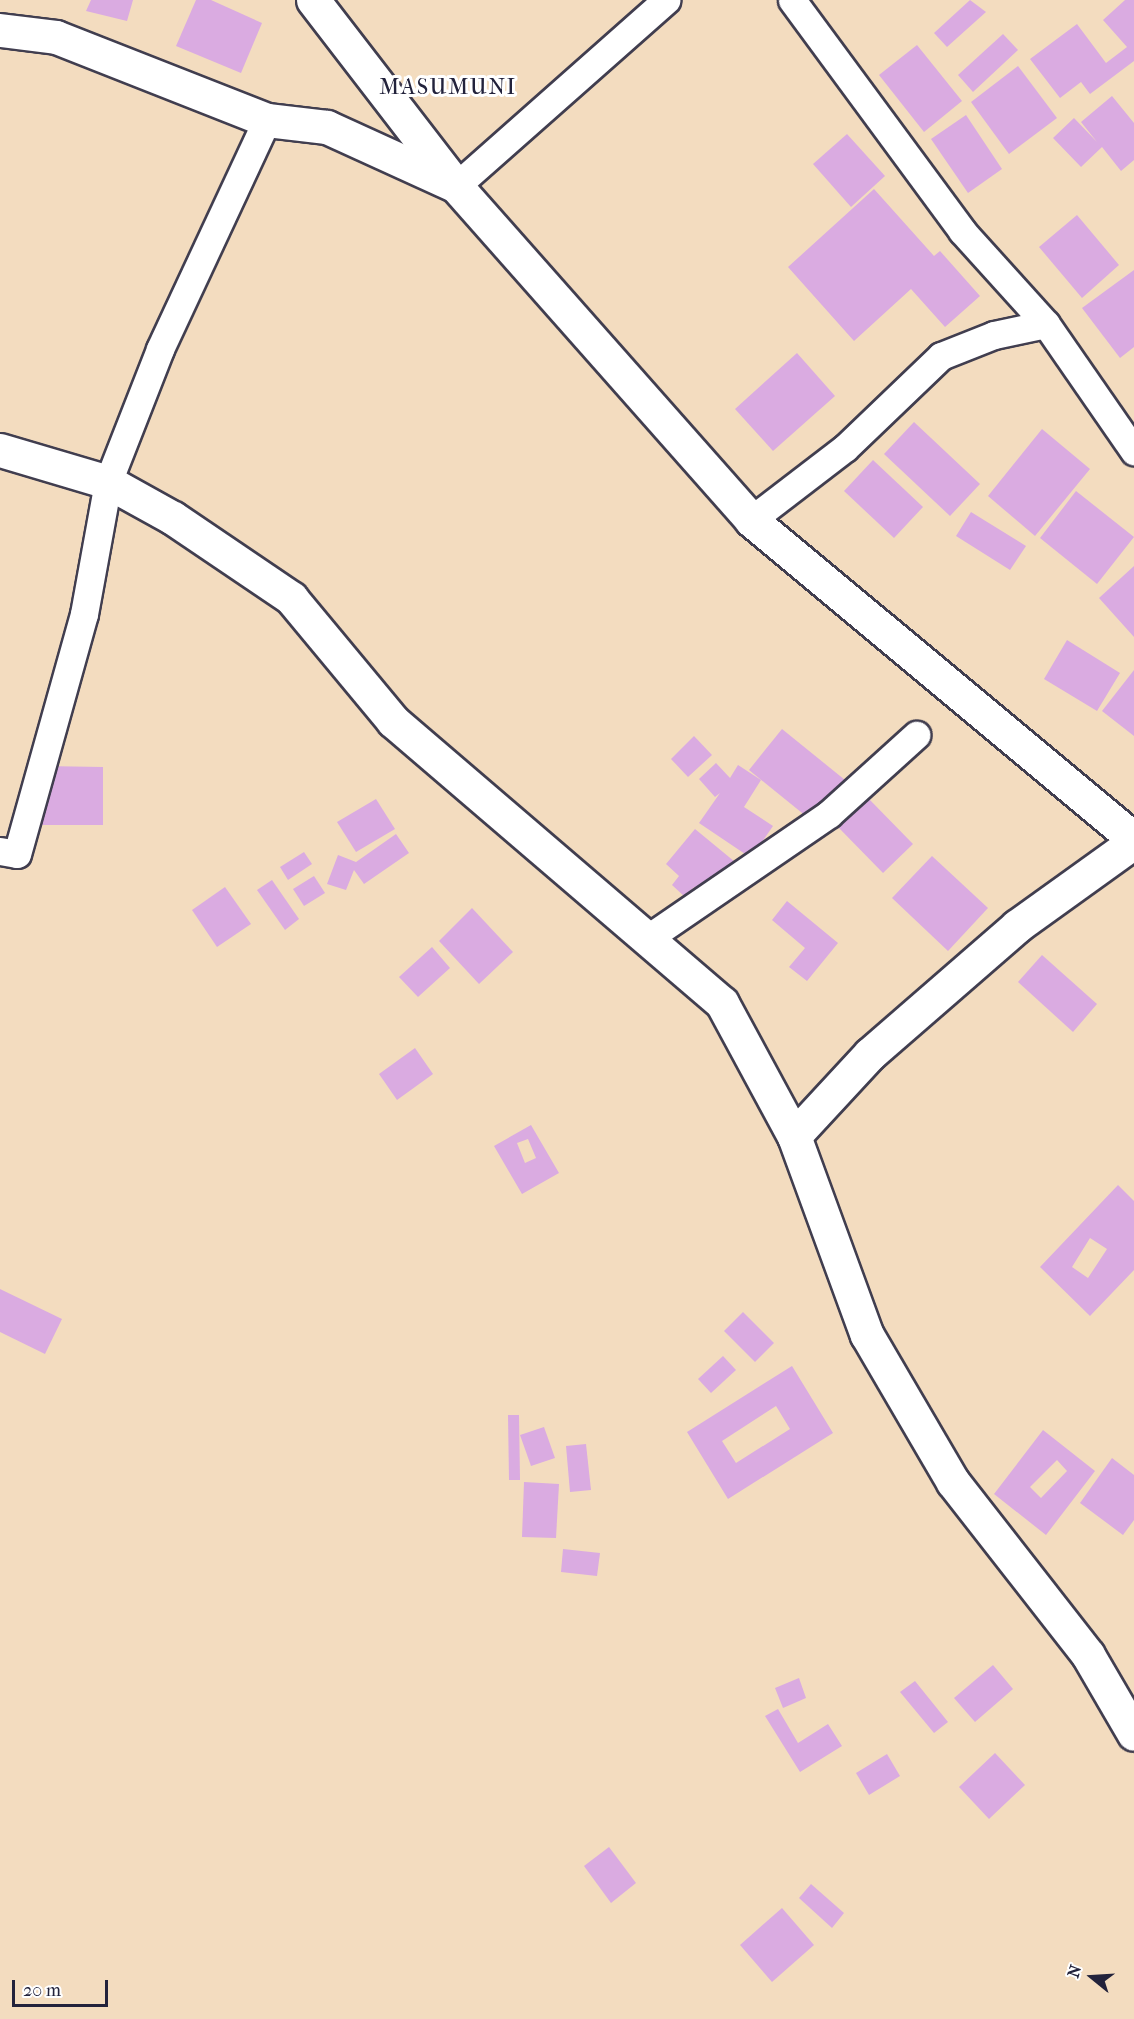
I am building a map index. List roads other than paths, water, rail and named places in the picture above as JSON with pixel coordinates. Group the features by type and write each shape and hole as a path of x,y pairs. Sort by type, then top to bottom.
{"street":[{"path":"313,0 456,186 751,520 1134,841 1009,933 870,1054 794,1136"},
{"path":"456,186 666,0"},
{"path":"792,0 962,231 1046,324 1131,446"},
{"path":"0,30 56,37 267,120 327,127 456,186"},
{"path":"0,851 17,854 84,614 108,482 160,349 267,120"},
{"path":"751,520 845,448 942,356 994,335 1046,324"},
{"path":"0,450 108,482 173,518 291,598 393,721 722,1003 794,1136 867,1335 953,1482 1088,1654 1134,1734"},
{"path":"648,938 829,814 916,735"}],"district":[{"name":"MASUMUNI","path":"448,88"}]}
